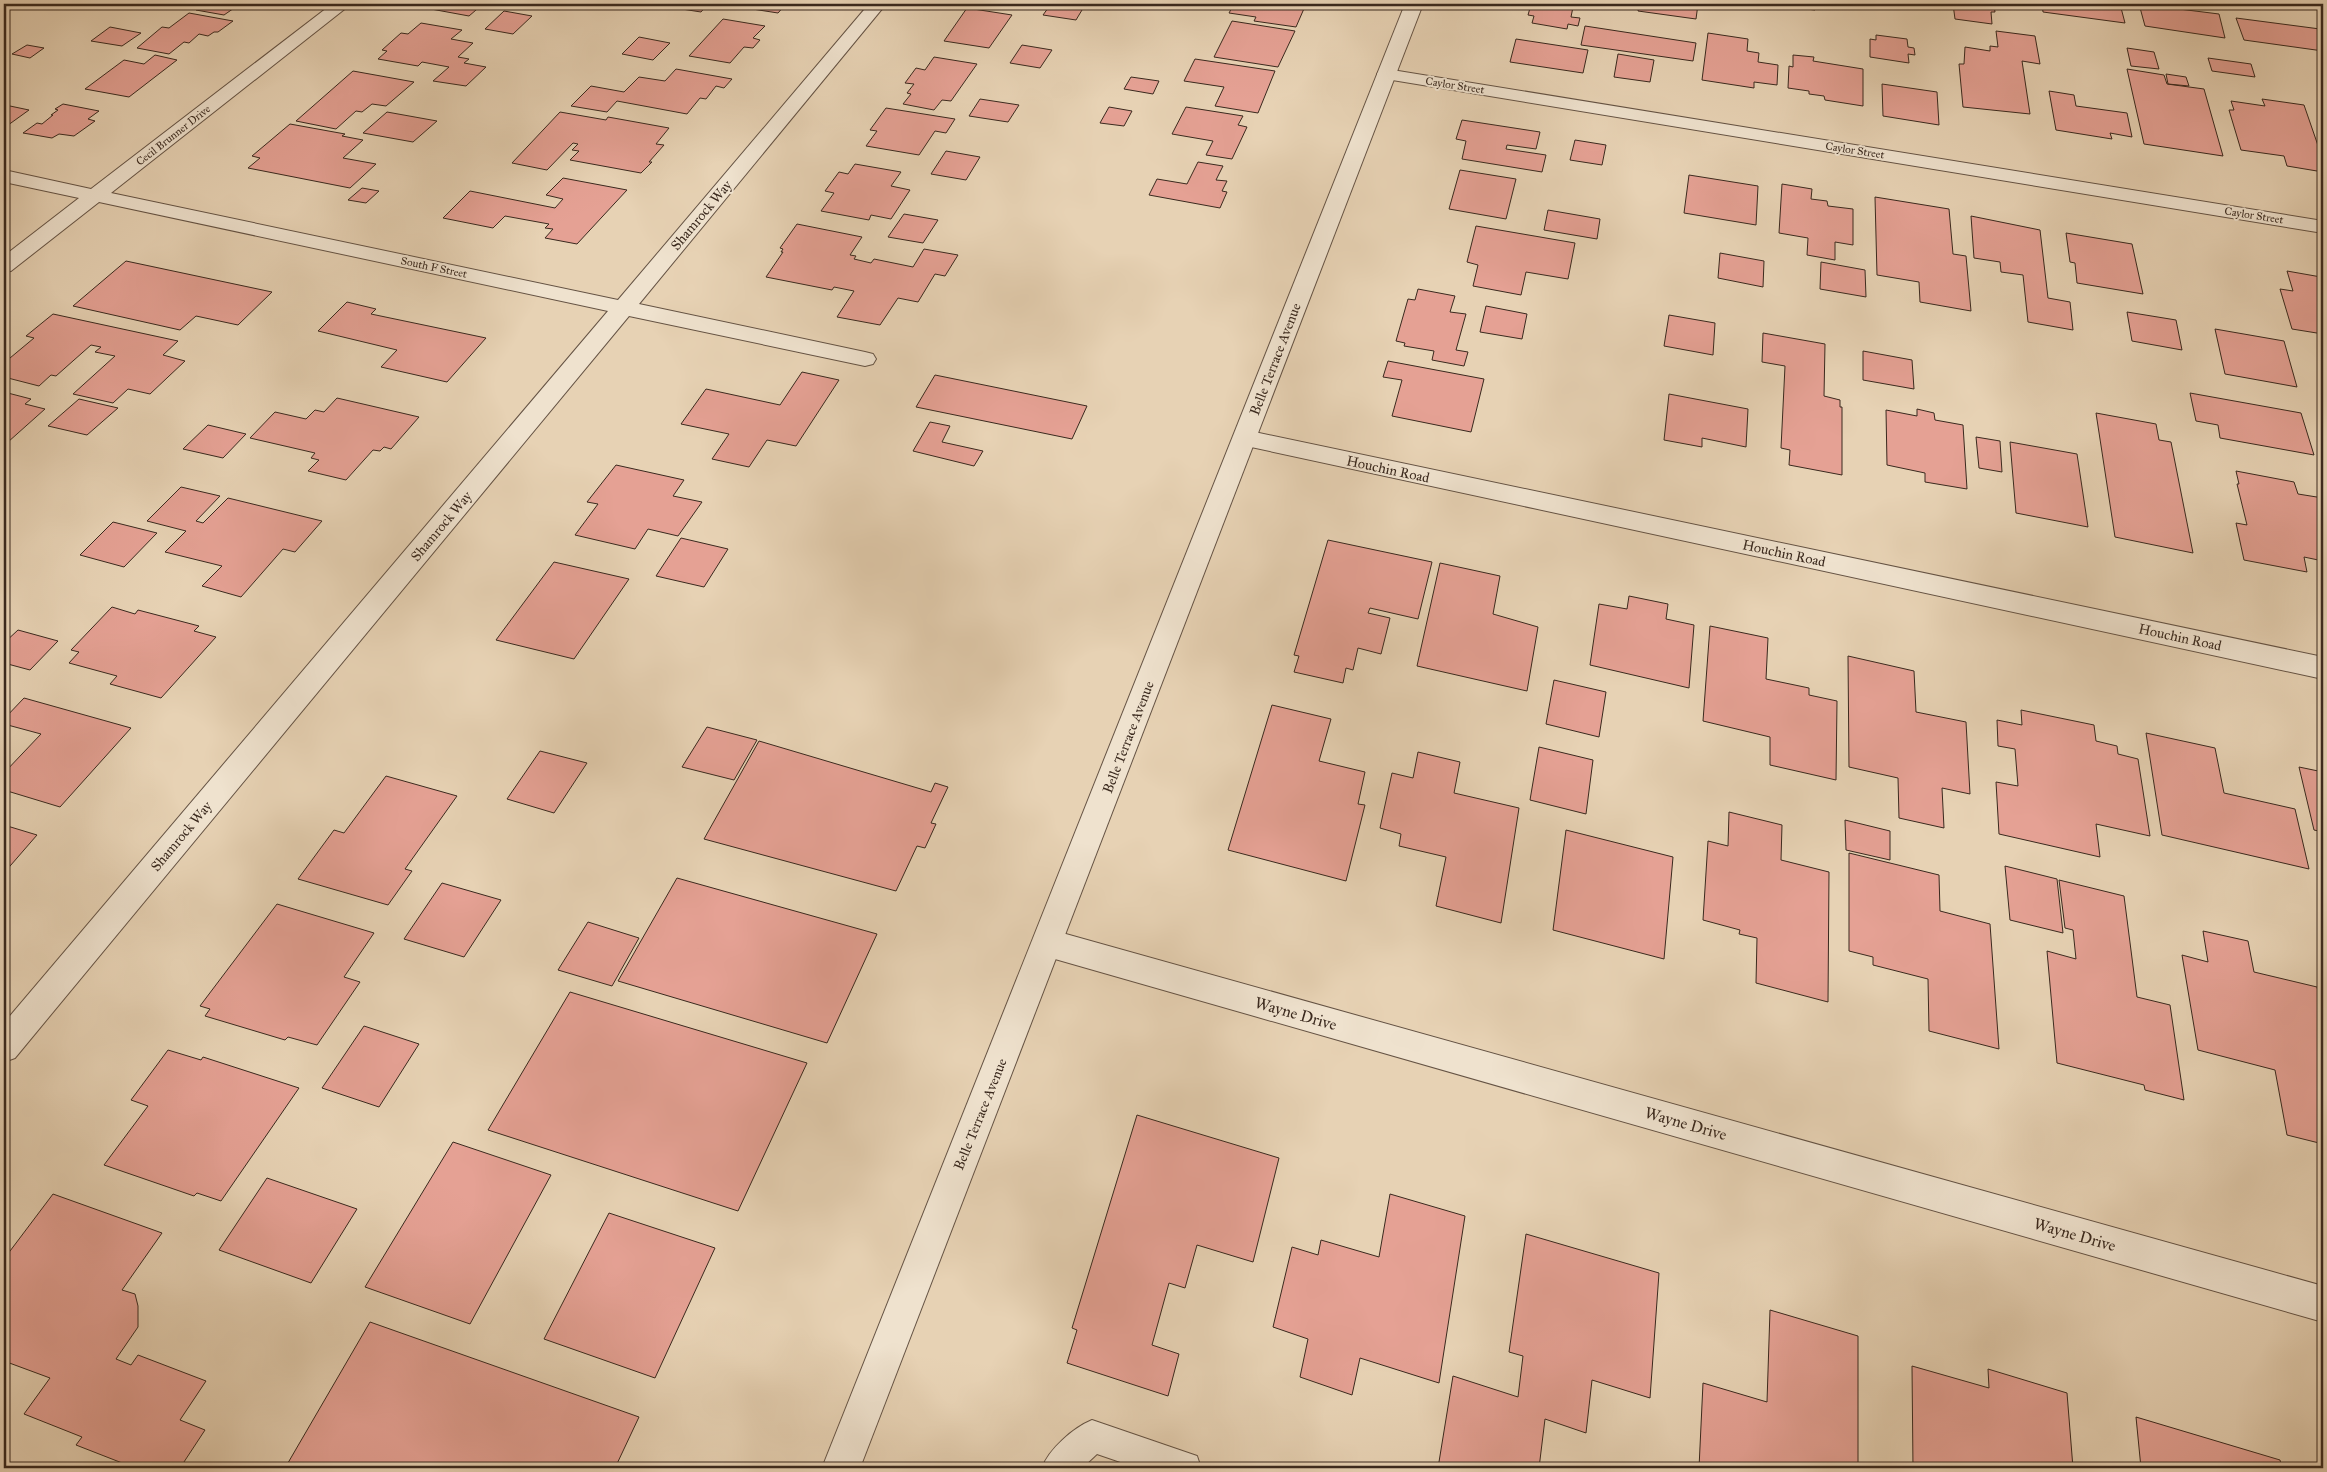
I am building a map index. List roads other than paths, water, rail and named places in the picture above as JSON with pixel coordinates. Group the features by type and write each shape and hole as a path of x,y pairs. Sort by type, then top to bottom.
{"street":[{"name":"Cecil Brunner Drive","path":"4,266 342,4"},
{"name":"Shamrock Way","path":"4,1048 878,4"},
{"name":"Belle Terrace Avenue","path":"841,1468 1414,4"},
{"name":"Caylor Street","path":"1386,74 2323,226"},
{"name":"South F Street","path":"4,176 865,359"},
{"name":"Houchin Road","path":"1245,438 2323,668"},
{"name":"Wayne Drive","path":"1048,943 2323,1304"}],"lane":[{"path":"1058,1468 1092,1436 1185,1468"}]}
